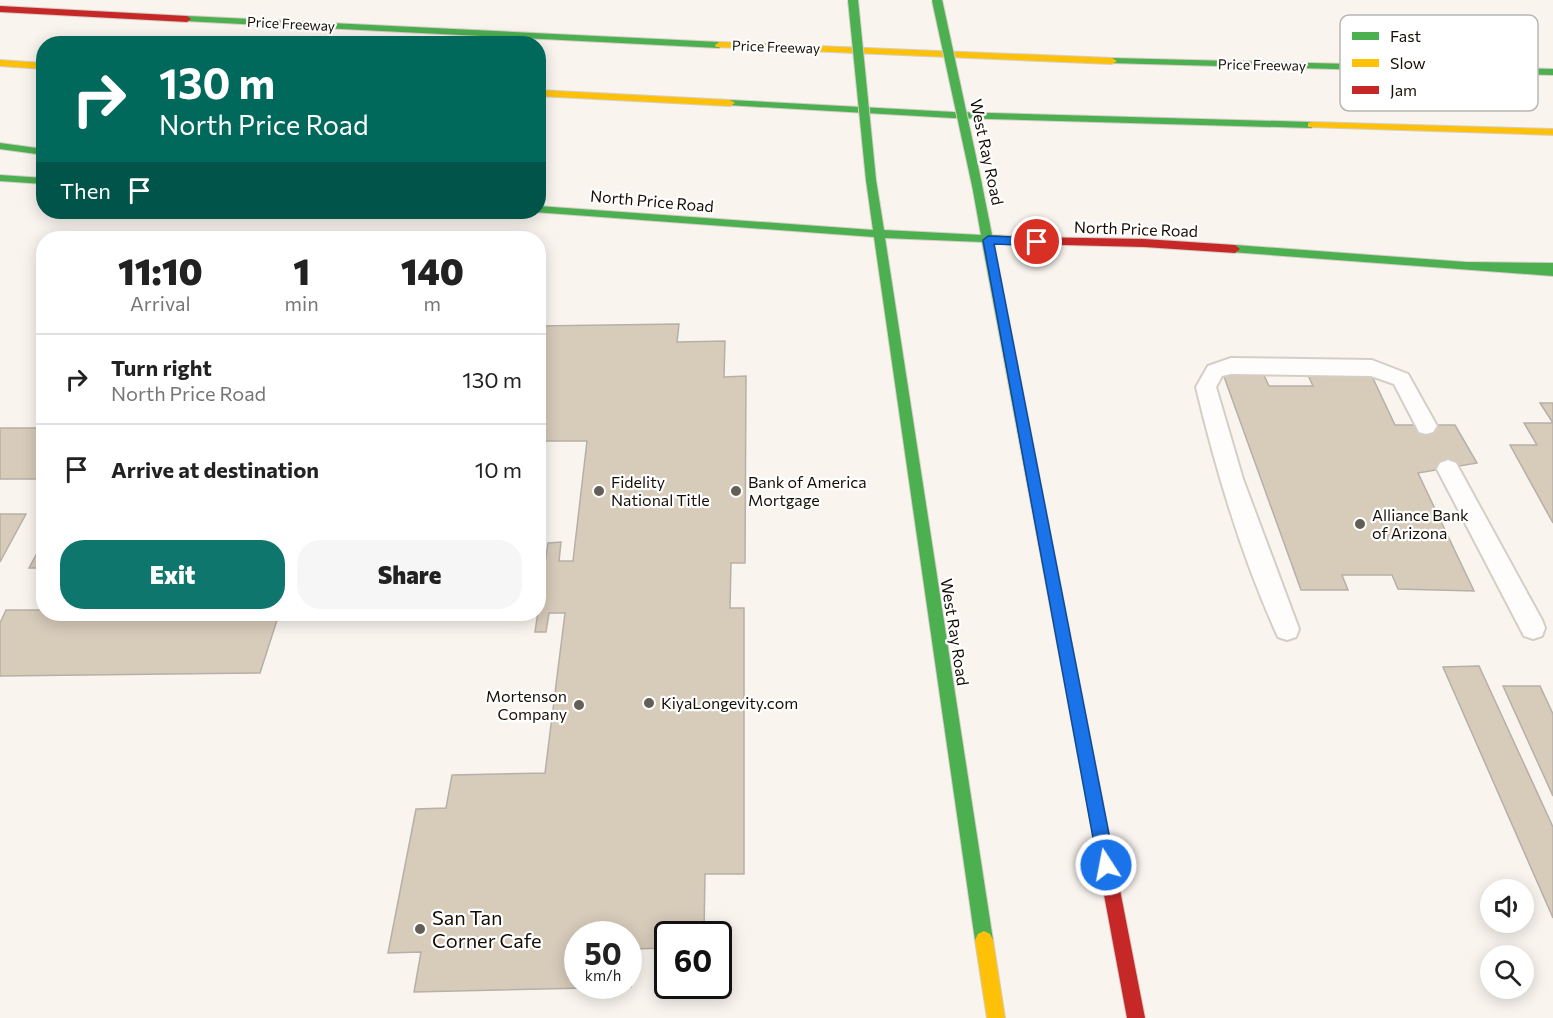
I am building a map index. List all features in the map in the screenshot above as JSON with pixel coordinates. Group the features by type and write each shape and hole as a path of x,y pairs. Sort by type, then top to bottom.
{"main road":[{"name":"West Ray Road","path":"853,0 877,234 996,1018"},
{"name":"West Ray Road","path":"937,0 988,240 1136,1018"},
{"name":"Price Freeway","path":"0,9 528,36"},
{"name":"Price Freeway","path":"546,37 1138,62 1340,67"},
{"path":"0,63 36,65"},
{"name":"Price Freeway","path":"1538,72 1553,72"},
{"path":"546,93 953,115 1553,132"},
{"path":"0,146 36,151"},
{"path":"0,178 36,180"},
{"name":"North Price Road","path":"546,209 877,234 988,240 1144,243 1553,272"},
{"path":"1469,265 1553,267"}],"lane":[{"path":"1287,629 1259,558 1217,433 1206,387 1215,371 1231,366 1372,368 1401,379 1426,426"},
{"path":"1448,469 1533,628"}],"building":[{"name":"KiyaLongevity.com","path":"679,324 677,342 725,341 724,377 746,376 745,563 731,563 730,608 744,608 744,874 705,874 704,921 654,921 654,948 642,949 642,921 564,921 564,989 414,992 421,952 388,953 416,809 446,808 452,775 545,773 565,613 549,613 546,632 535,632 537,621 546,621 548,543 561,542 559,561 573,561 587,441 546,441 546,326"},
{"name":"Alliance Bank of Arizona","path":"1222,371 1263,373 1269,386 1313,386 1307,373 1370,372 1395,425 1455,425 1477,463 1418,473 1474,591 1398,589 1392,575 1342,575 1348,590 1301,590"},
{"path":"1540,403 1553,403 1553,423"},
{"path":"1524,423 1553,423 1553,523 1510,445 1537,445"},
{"path":"0,428 36,428 36,479 0,479"},
{"path":"0,514 26,514 0,562"},
{"path":"36,555 36,568 29,568"},
{"path":"6,610 36,610 36,621 277,621 260,673 0,676 0,623"},
{"path":"1479,666 1553,827 1553,918 1443,667"},
{"path":"1503,686 1540,686 1553,714 1553,796"}],"traffic: fast":[{"path":"853,0 871,180"},
{"path":"937,0 977,185"},
{"path":"187,19 535,36"},
{"path":"546,37 719,45"},
{"path":"1112,61 1340,67"},
{"path":"1538,72 1553,72"},
{"path":"730,103 953,115 1311,125"},
{"path":"0,146 36,151"},
{"path":"0,178 36,180"},
{"path":"871,180 984,940"},
{"path":"977,185 1094,798"},
{"path":"546,210 827,231 1029,241"},
{"path":"1235,249 1553,272"},
{"path":"1469,265 1553,267"}],"traffic: slow":[{"path":"719,45 1112,61"},
{"path":"0,63 36,65"},
{"path":"546,93 730,103"},
{"path":"1311,125 1553,132"},
{"path":"984,940 996,1018"}],"traffic: jam":[{"path":"0,9 187,19"},
{"path":"1029,241 1144,243 1235,249"},
{"path":"1094,798 1136,1018"}],"place":[{"name":"Fidelity National Title","path":"599,491"},
{"name":"Bank of America Mortgage","path":"736,491"},
{"name":"Alliance Bank of Arizona","path":"1360,524"},
{"name":"KiyaLongevity.com","path":"649,703"},
{"name":"Mortenson Company","path":"579,705"},
{"name":"San Tan Corner Cafe","path":"420,929"}],"route":[{"path":"1037,242 988,240 1106,865"}]}
